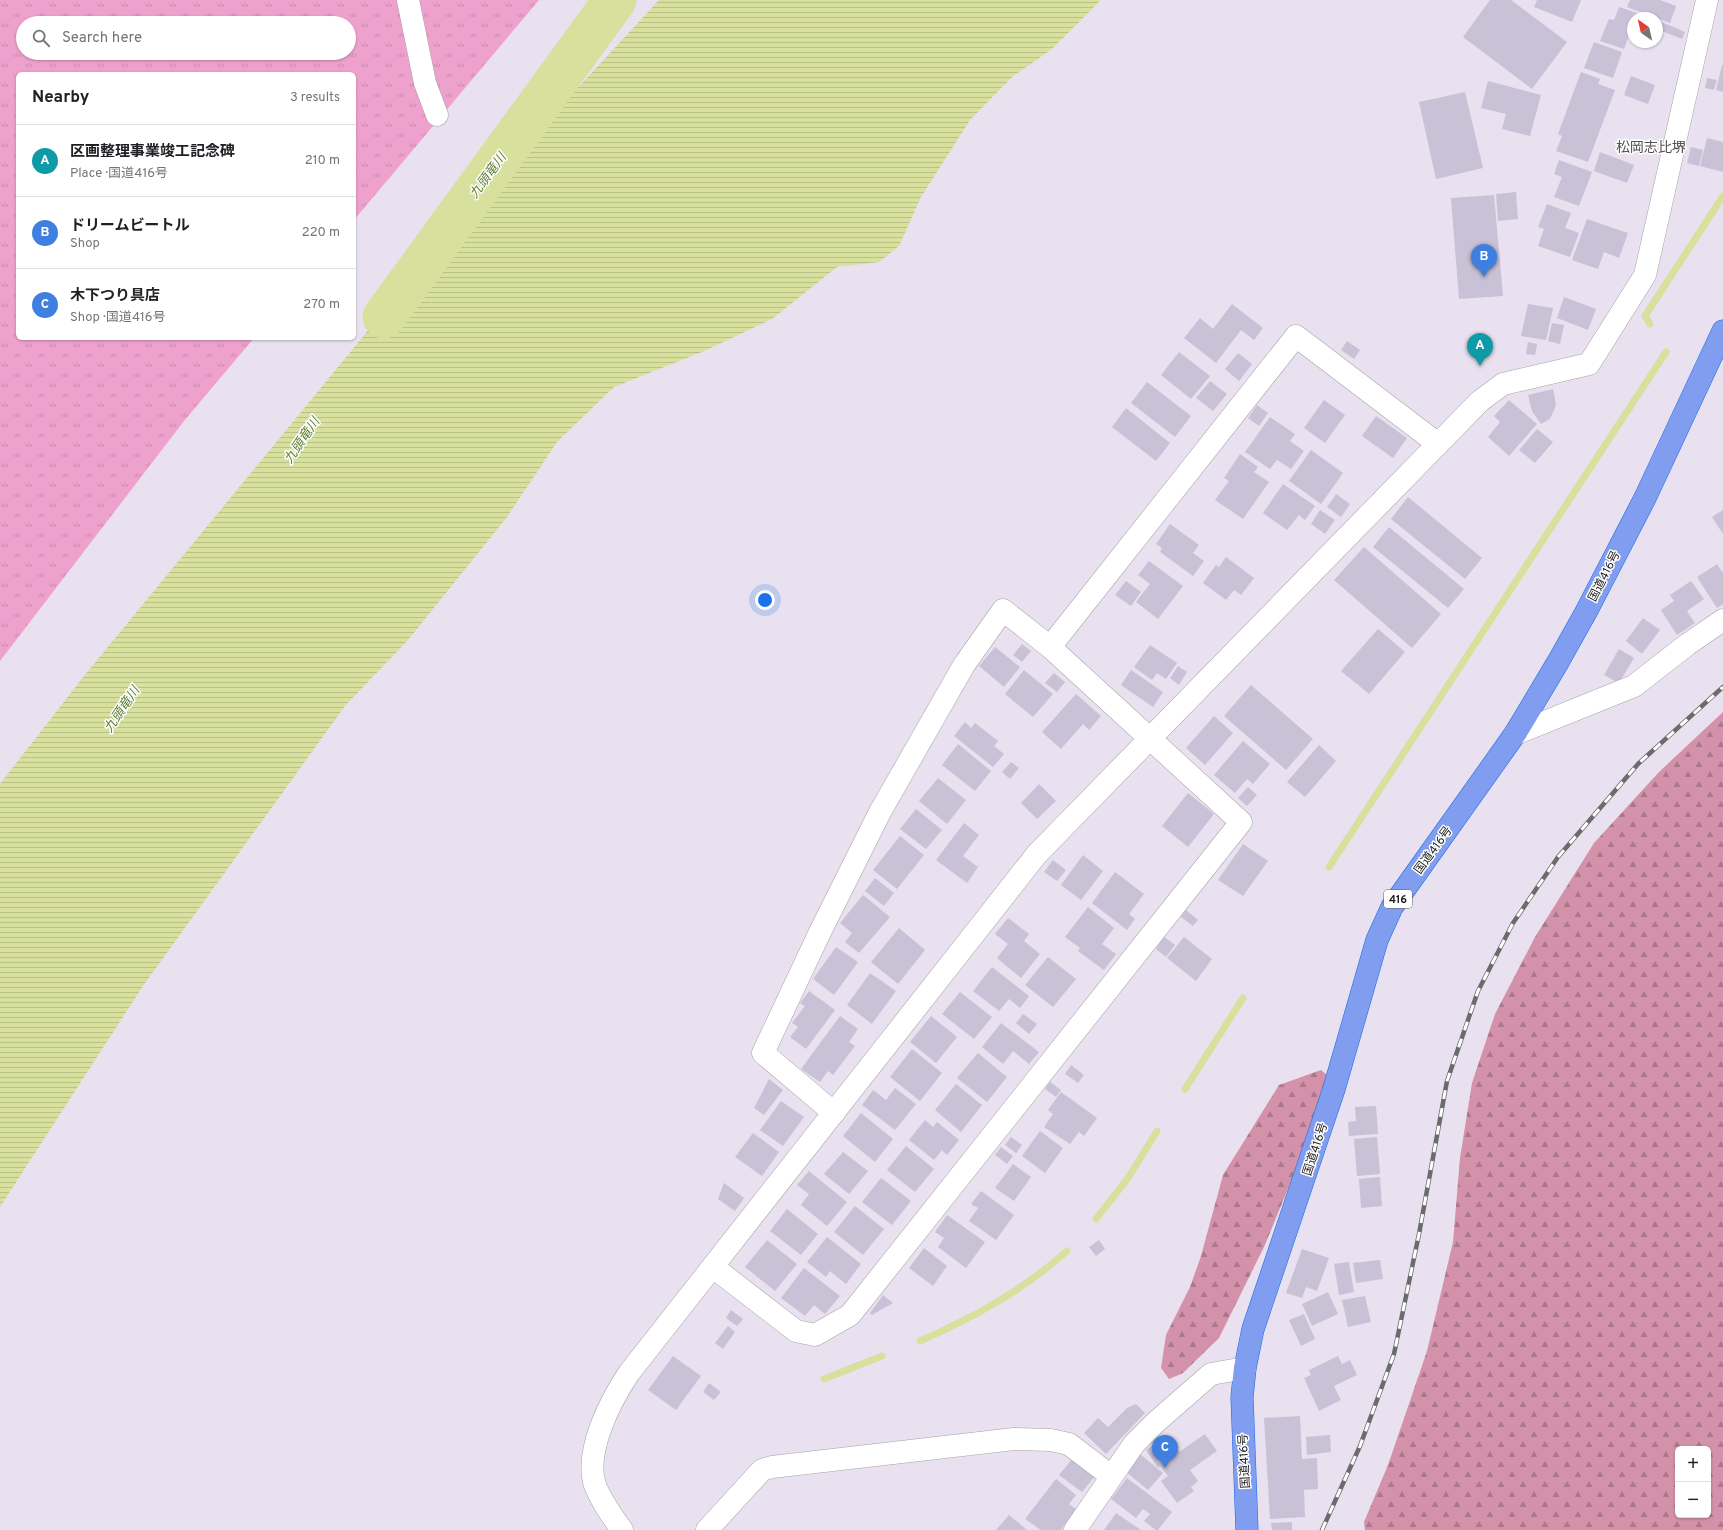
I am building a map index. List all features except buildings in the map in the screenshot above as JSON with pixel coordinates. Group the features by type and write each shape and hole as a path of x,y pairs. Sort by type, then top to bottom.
{"highway":[{"name":"国道416号","path":"1247,1530 1242,1397 1245,1368 1253,1329 1334,1089 1377,940 1392,908 1516,734 1586,612 1645,498 1723,331"}],"street":[{"path":"408,0 425,83 437,115"},
{"path":"622,1530 607,1509 595,1485 593,1474 596,1444 603,1419 615,1394 629,1372 1037,854 1480,400 1503,384 1589,364 1645,275 1707,0"},
{"path":"1050,647 1296,336 1438,444"},
{"path":"713,1266 796,1331 815,1335 850,1315 870,1292 1241,822 1050,647 1003,610 964,665 880,812 820,932 763,1053 834,1113"},
{"path":"1516,734 1634,686 1688,644 1723,620"},
{"path":"1076,1530 1134,1444 1156,1422 1211,1374 1245,1368"},
{"path":"707,1530 762,1470 772,1467 1014,1439 1051,1440 1069,1444 1111,1476"}],"green space":[{"path":"0,0 539,0 356,218 356,72 16,72 16,340 252,340 184,421 0,661"},
{"path":"1723,712 1723,1530 1365,1530 1364,1522 1388,1465 1427,1351 1453,1242 1460,1158 1472,1083 1495,1014 1535,937 1594,843 1659,772"},
{"path":"1321,1070 1333,1080 1264,1247 1219,1338 1183,1373 1169,1379 1161,1368 1166,1335 1190,1287 1201,1256 1223,1175 1279,1085"}],"water":[{"path":"659,0 1101,0 1052,49 1012,77 970,120 921,197 899,246 879,262 837,267 772,319 702,352 614,387 557,442 507,517 408,640 345,706 143,986 0,1207 0,784 84,676 486,187"}],"waterway":[{"name":"九頭竜川","path":"384,317 615,0"},
{"path":"1650,324 1645,316 1723,196"},
{"path":"1329,867 1666,352"},
{"path":"1185,1089 1243,998"},
{"path":"1096,1219 1128,1178 1157,1131"},
{"path":"920,1341 978,1313 1015,1291 1033,1279 1067,1251"},
{"path":"824,1379 882,1356"}],"railway":[{"path":"1322,1530 1360,1446 1394,1354 1419,1234 1447,1081 1478,991 1513,923 1558,857 1638,764 1723,687"}],"place":[{"name":"ドリームビートル","path":"1484,277"},
{"name":"区画整理事業竣工記念碑","path":"1480,366"},
{"name":"木下つり具店","path":"1165,1468"}],"district":[{"name":"松岡志比堺","path":"1651,147"}]}
